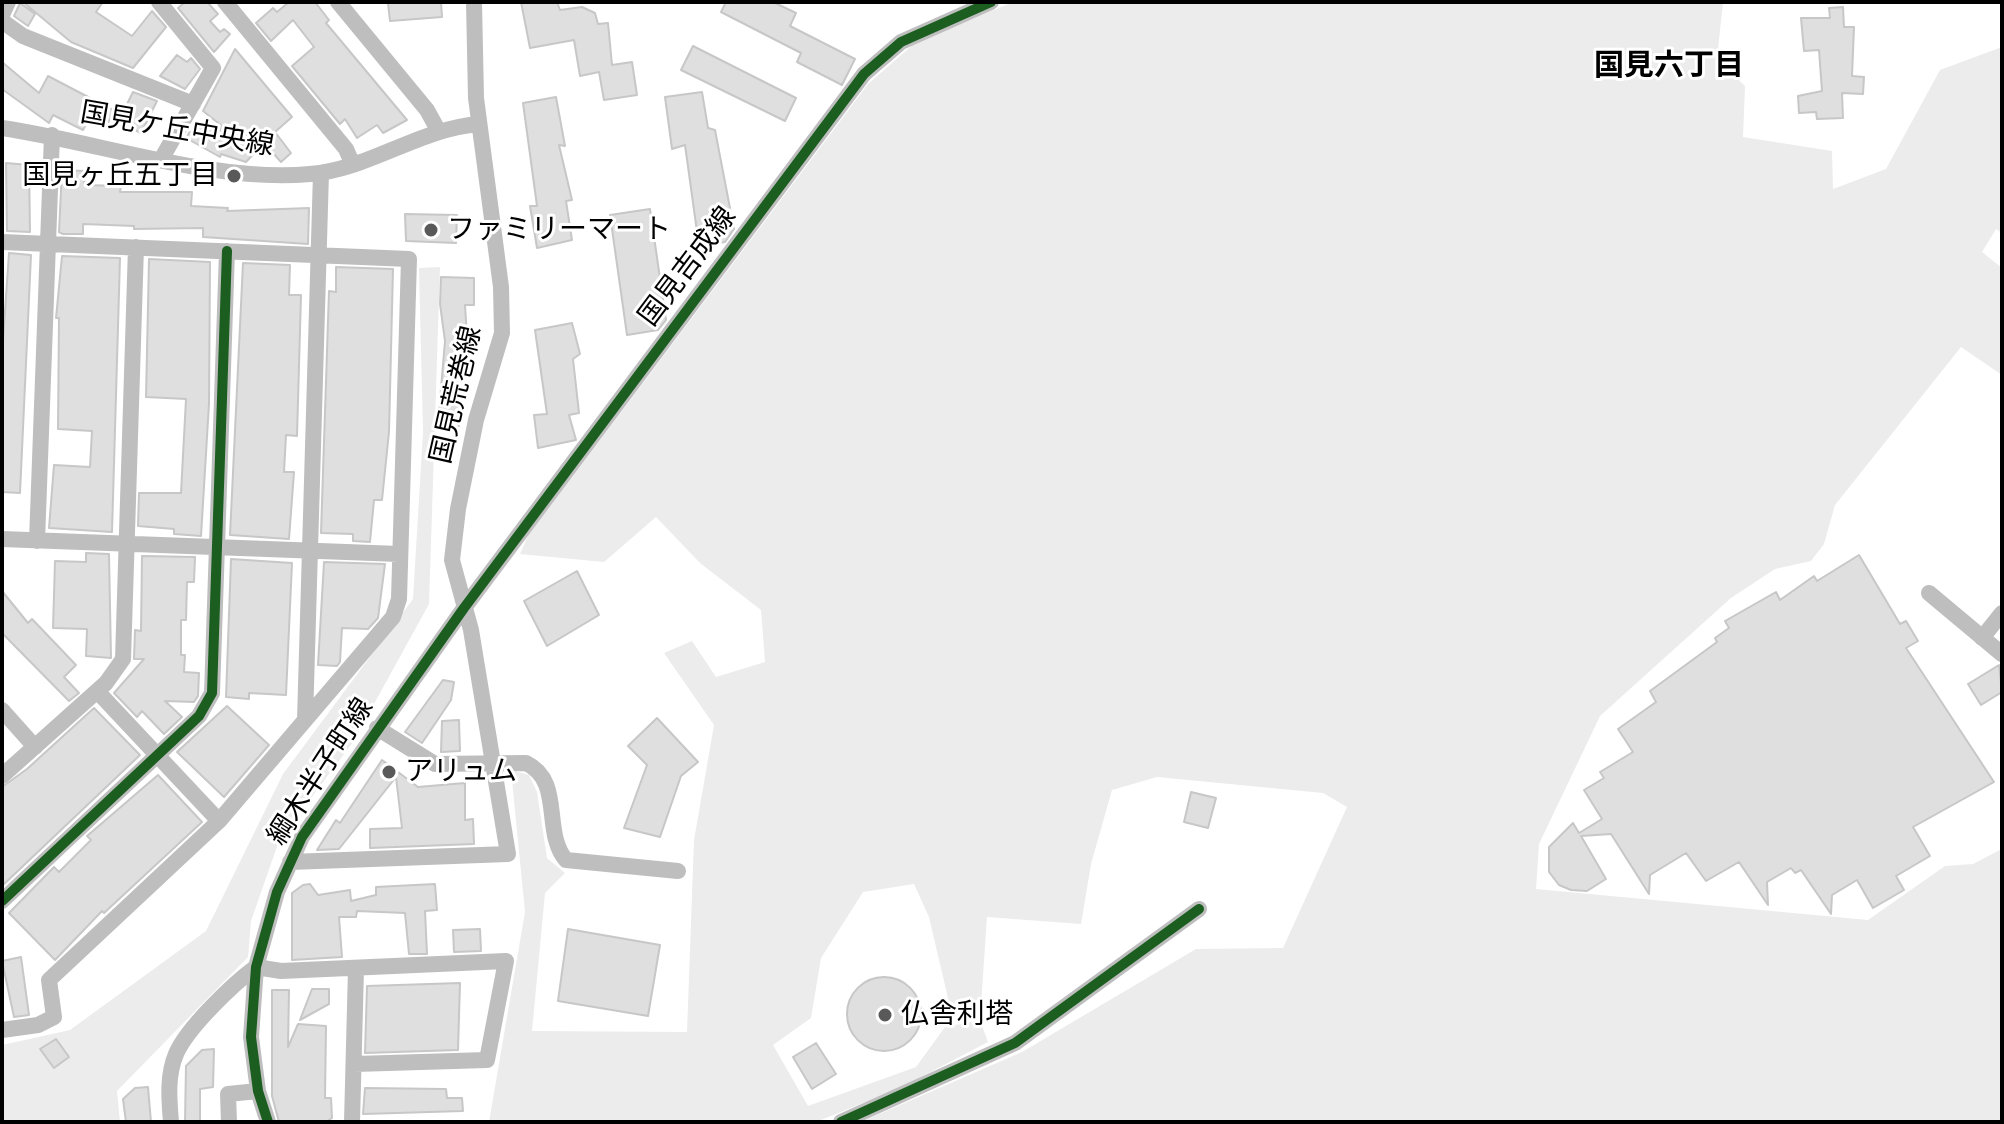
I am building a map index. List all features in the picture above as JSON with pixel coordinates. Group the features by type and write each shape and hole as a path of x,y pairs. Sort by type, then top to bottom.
{"street":[{"path":"2,15 8,2"},
{"path":"159,2 213,68 162,158"},
{"path":"225,2 346,149 353,165"},
{"path":"338,2 427,110 438,130"},
{"name":"国見荒巻線","path":"290,862 508,854 471,630 452,560 458,509 476,420 502,333 501,287 479,124 474,2"},
{"name":"国見吉成線","path":"464,608 864,74 901,42 991,2"},
{"path":"2,21 23,36 193,104"},
{"name":"国見ケ丘中央線","path":"2,128 254,174 321,173 353,165 438,130 479,124"},
{"path":"37,541 52,135"},
{"path":"305,720 321,173"},
{"path":"2,242 409,259 399,599 393,617 219,821 49,980 54,1017 38,1025 2,1030"},
{"path":"2,776 97,691 123,659 136,247"},
{"path":"2,901 199,716 212,693 227,251"},
{"path":"2,539 399,554"},
{"path":"1929,593 2002,654"},
{"name":"綱木半子町線","path":"268,1122 258,1091 251,1037 256,967 277,892 302,837 464,608"},
{"path":"1982,638 2002,613"},
{"path":"97,691 219,821"},
{"path":"2,710 35,747"},
{"path":"377,728 435,764 526,763 539,769 546,781 558,850 566,860 678,871"},
{"path":"841,1122 1015,1043 1199,909"},
{"path":"171,1122 171,1072 177,1051 231,985 256,967 281,971 506,961 487,1060 355,1064"},
{"path":"352,1122 356,969"},
{"path":"229,1122 228,1094 258,1091"}],"shaded area":[{"path":"1013,2 1723,2 1717,59 1745,86 1743,137 1832,151 1833,189 1886,169 1940,70 2002,47 2002,233 1996,229 1982,252 2002,268 2002,375 1961,347 1835,505 1824,544 1811,561 1775,569 1731,598 1600,716 1539,844 1536,889 1868,920 1945,866 1973,864 2002,849 2002,1122 861,1122 1022,1052 1196,949 1283,948 1347,807 1323,793 1157,777 1112,790 1091,864 1081,924 987,917 981,1005 951,1011 929,917 914,884 863,892 821,958 811,1018 773,1045 808,1106 916,1067 945,1027 980,1020 988,1042 900,1088 816,1122 489,1122 525,912 511,770 529,775 537,792 547,858 565,873 545,893 532,1031 687,1032 694,840 714,725 664,653 692,641 716,677 765,662 761,610 700,563 656,517 604,562 520,554 528,536 868,84 916,42"},
{"path":"440,267 429,604 353,742 279,841 251,921 248,957 117,1091 120,1122 2,1122 2,1045 70,1030 206,931 283,774 413,599 423,432 419,268"}],"building":[{"path":"23,2 103,2 96,12 132,36 152,11 166,27 133,68 71,42"},
{"path":"185,2 207,2 218,14 210,21 220,32 224,29 230,34 214,52 178,8"},
{"path":"289,2 315,2 329,20 326,23 407,120 383,133 377,125 357,138 345,119 340,124 292,66 314,47 293,20 271,41 256,23 273,8 277,12"},
{"path":"441,2 442,17 390,21 388,3"},
{"path":"521,2 557,2 560,10 582,7 595,13 598,24 608,23 612,65 632,62 637,95 604,100 599,72 580,76 574,40 530,48"},
{"path":"726,2 773,2 796,13 790,26 855,59 842,85 797,62 801,53 721,12"},
{"path":"20,3 35,14 28,26 14,16"},
{"path":"1843,7 1844,27 1854,27 1852,76 1864,77 1863,94 1842,93 1843,118 1817,119 1816,112 1799,113 1798,96 1822,91 1819,50 1804,51 1801,18 1830,18 1829,8"},
{"path":"693,46 796,98 785,121 681,70"},
{"path":"235,49 292,117 275,132 291,153 281,162 264,143 246,162 221,154 220,157 186,138 196,121 219,132 222,126 203,111"},
{"path":"177,55 187,62 191,58 200,69 185,89 160,76"},
{"path":"2,62 39,93 48,76 115,111 106,126 89,119 83,130 53,115 49,123 2,89"},
{"path":"133,92 157,101 141,133 118,122"},
{"path":"702,92 708,128 715,130 734,229 725,242 699,246 685,145 672,149 665,97"},
{"path":"556,97 565,146 559,145 572,200 566,201 572,240 537,248 530,206 537,206 523,103"},
{"path":"6,163 29,165 30,232 7,231"},
{"path":"62,170 85,171 84,185 121,186 120,192 192,192 191,206 228,208 227,211 309,208 308,244 203,237 203,228 134,229 134,226 83,224 83,234 63,234 59,232"},
{"path":"650,209 666,320 658,330 627,335 610,215"},
{"path":"405,214 457,215 456,243 406,241"},
{"path":"9,253 31,255 20,493 2,492 2,355"},
{"path":"62,256 120,258 112,532 49,528 54,465 90,467 92,431 58,429 59,318 56,318"},
{"path":"149,259 210,262 209,404 201,536 174,534 174,529 138,526 139,493 181,493 186,399 146,397"},
{"path":"243,263 290,265 289,295 301,295 297,436 286,435 284,472 294,472 289,539 230,535"},
{"path":"336,267 393,269 389,432 382,500 374,500 370,542 353,541 353,534 321,533 329,291 336,292"},
{"path":"441,277 474,278 474,305 465,305 468,353 459,426 438,424 445,341 440,304"},
{"path":"572,323 580,354 573,359 579,413 569,415 576,440 538,448 534,415 547,414 535,330"},
{"path":"86,553 109,554 111,658 86,656 87,629 53,628 55,561 86,562"},
{"path":"1859,555 1900,624 1906,621 1918,641 1906,648 1994,782 1913,827 1930,856 1896,876 1904,890 1873,908 1857,880 1832,895 1831,914 1801,870 1795,873 1791,868 1767,882 1768,905 1739,862 1706,881 1686,853 1650,875 1649,894 1611,834 1581,836 1606,879 1587,891 1559,885 1549,872 1549,847 1573,823 1579,833 1602,819 1584,790 1604,778 1600,772 1633,752 1618,729 1656,702 1650,691 1717,642 1715,638 1729,628 1725,621 1776,592 1780,600 1814,576 1817,581"},
{"path":"142,556 195,557 194,582 187,582 186,620 181,620 181,655 185,655 184,672 199,673 198,696 194,702 165,701 182,717 164,734 142,711 137,717 114,693 144,659 134,659 135,630 141,631"},
{"path":"231,559 292,563 286,695 249,693 249,699 226,697"},
{"path":"324,562 385,564 378,618 368,629 342,628 340,662 337,666 318,665"},
{"path":"577,571 599,615 547,646 524,601"},
{"path":"2,591 28,623 32,619 76,665 64,677 79,693 69,701 2,633"},
{"path":"1999,665 2002,692 1981,705 1968,684"},
{"path":"443,680 454,682 451,700 422,743 405,732"},
{"path":"227,706 269,745 224,797 177,752"},
{"path":"94,708 140,755 2,886 2,787 27,769"},
{"path":"657,718 698,762 681,776 660,837 624,828 647,765 628,746"},
{"path":"459,720 460,751 441,752 442,721"},
{"path":"382,760 418,787 465,783 465,820 473,819 474,844 370,848 370,829 402,828 396,777 339,849 317,850 336,820 340,823"},
{"path":"158,775 202,822 104,913 102,911 55,960 9,913 54,867 59,872 91,840 87,836"},
{"path":"1191,792 1216,798 1208,828 1184,822"},
{"path":"310,884 318,895 350,890 351,901 376,895 376,887 435,884 437,910 425,911 427,954 409,954 405,913 357,911 356,917 339,917 342,957 292,960 292,893"},
{"path":"480,929 481,951 454,952 453,930"},
{"path":"568,929 660,945 648,1016 558,1001"},
{"path":"21,957 29,1015 14,1017 2,961"},
{"path":"884,977 905,983 915,993 921,1014 915,1035 905,1045 884,1051 863,1045 853,1035 847,1014 853,993 863,983"},
{"path":"460,983 458,1050 365,1053 367,986"},
{"path":"312,989 329,989 329,1004 300,1020"},
{"path":"272,990 289,990 288,1047 298,1024 326,1026 325,1098 331,1098 332,1118 326,1122 279,1122 272,1096"},
{"path":"56,1039 69,1057 54,1068 40,1049"},
{"path":"816,1043 836,1074 812,1089 793,1057"},
{"path":"214,1049 213,1087 200,1089 200,1122 185,1122 186,1066 202,1050"},
{"path":"148,1087 151,1122 126,1122 123,1099 135,1088"},
{"path":"365,1088 446,1089 447,1098 462,1098 463,1111 363,1114"}],"cycle path":[{"path":"268,1122 258,1091 251,1037 256,967 277,892 302,837 464,608 864,74 901,42 991,2"},
{"path":"2,901 199,716 212,693 227,251"},
{"path":"841,1122 1015,1043 1199,909"}],"place":[{"name":"国見ヶ丘五丁目","path":"234,176"},
{"name":"ファミリーマート","path":"431,230"},
{"name":"アリュム","path":"389,772"},
{"name":"仏舎利塔","path":"885,1015"}],"district":[{"name":"国見六丁目","path":"1669,67"}]}
